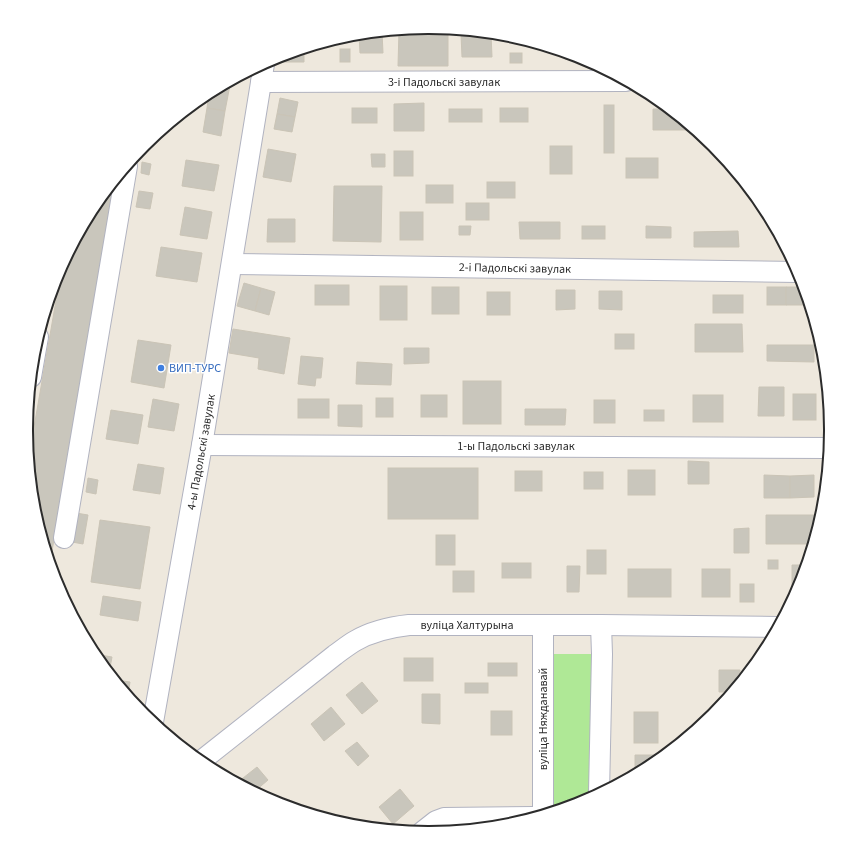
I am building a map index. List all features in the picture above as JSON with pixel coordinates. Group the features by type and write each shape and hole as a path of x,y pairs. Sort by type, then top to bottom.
{"street":[{"name":"3-і Падольскі завулак","path":"263,73 614,81"},
{"name":"4-ы Падольскі завулак","path":"154,715 202,445 263,73"},
{"path":"64,538 125,176"},
{"name":"2-і Падольскі завулак","path":"232,264 791,272"},
{"name":"1-ы Падольскі завулак","path":"202,445 823,448"},
{"name":"вуліца Халтурына","path":"207,757 335,655 356,640 379,630 409,625 772,627"},
{"name":"вуліца Няжданавай","path":"543,625 543,809"},
{"path":"600,786 601,625"},
{"path":"430,826 436,821 444,818 509,817"}],"green space":[{"path":"543,654 602,654 599,787 556,805 543,809"}],"building":[{"path":"399,35 448,35 448,66 398,66"},
{"path":"461,36 491,40 492,57 462,57"},
{"path":"382,37 383,53 360,53 359,41"},
{"path":"340,49 350,49 350,62 340,62"},
{"path":"510,53 522,53 522,63 510,63"},
{"path":"304,54 304,62 284,62"},
{"path":"229,88 225,111 207,108 208,102"},
{"path":"280,98 298,102 295,117 277,114"},
{"path":"424,103 424,131 394,131 394,104"},
{"path":"604,105 614,105 614,153 604,153"},
{"path":"207,108 225,111 221,136 203,132"},
{"path":"352,108 377,108 377,123 352,123"},
{"path":"500,108 528,108 528,122 500,122"},
{"path":"449,109 482,109 482,122 449,122"},
{"path":"653,109 659,109 685,130 653,130"},
{"path":"277,114 295,117 292,132 274,129"},
{"path":"550,146 572,146 572,174 550,174"},
{"path":"268,149 296,154 291,182 263,177"},
{"path":"394,151 413,151 413,176 394,176"},
{"path":"371,154 385,154 385,167 372,167"},
{"path":"626,158 658,158 658,178 626,178"},
{"path":"186,160 219,165 214,191 182,186"},
{"path":"142,162 151,164 149,175 141,173"},
{"path":"487,182 515,182 515,198 487,198"},
{"path":"426,185 453,185 453,203 426,203"},
{"path":"334,186 382,186 381,242 333,241"},
{"path":"139,191 153,193 150,209 136,207"},
{"path":"113,192 52,551 46,532 36,482 33,432 57,295 74,255 86,232"},
{"path":"466,203 489,203 489,220 466,220"},
{"path":"185,207 212,212 207,239 180,235"},
{"path":"400,212 423,212 423,240 400,240"},
{"path":"268,219 295,219 295,242 267,242"},
{"path":"519,222 560,222 560,239 520,239"},
{"path":"459,226 471,226 470,235 459,235"},
{"path":"582,226 605,226 605,239 582,239"},
{"path":"646,226 671,227 671,238 646,238"},
{"path":"738,231 739,247 694,247 694,232"},
{"path":"161,247 202,253 197,282 156,276"},
{"path":"244,283 261,288 255,311 237,306"},
{"path":"315,285 349,285 349,305 315,305"},
{"path":"380,286 407,286 407,320 380,320"},
{"path":"432,287 459,287 459,314 432,314"},
{"path":"767,287 786,287 786,305 767,305"},
{"path":"786,287 797,287 804,305 786,305"},
{"path":"261,288 275,292 269,315 255,311"},
{"path":"556,290 575,290 575,309 556,310"},
{"path":"599,291 622,291 622,310 599,309"},
{"path":"487,292 510,292 510,315 487,315"},
{"path":"713,295 743,295 743,313 713,313"},
{"path":"695,324 742,324 743,352 695,352"},
{"path":"233,329 290,338 284,374 258,369 259,358 229,353"},
{"path":"615,334 634,334 634,349 615,349"},
{"path":"138,340 171,345 164,388 131,382"},
{"path":"767,345 814,345 814,362 767,361"},
{"path":"404,348 429,348 429,363 404,364"},
{"path":"301,356 323,358 321,378 316,378 315,386 298,384"},
{"path":"357,362 392,364 391,385 356,384"},
{"path":"463,381 501,381 501,424 463,424"},
{"path":"759,387 784,387 784,416 758,416"},
{"path":"793,394 816,394 816,420 793,420"},
{"path":"421,395 447,395 447,417 421,417"},
{"path":"693,395 723,395 723,422 693,422"},
{"path":"376,398 393,398 393,417 376,417"},
{"path":"153,399 179,404 174,431 148,427"},
{"path":"298,399 329,399 329,418 298,418"},
{"path":"594,400 615,400 615,423 594,423"},
{"path":"338,405 362,405 362,427 338,426"},
{"path":"525,409 566,409 565,425 525,425"},
{"path":"111,410 143,415 138,444 106,439"},
{"path":"644,410 664,410 664,421 644,421"},
{"path":"688,461 709,462 709,484 688,484"},
{"path":"138,464 164,468 160,494 133,490"},
{"path":"388,468 478,468 478,519 388,519"},
{"path":"628,470 655,470 655,495 628,495"},
{"path":"515,471 542,471 542,491 515,491"},
{"path":"584,472 603,472 603,489 584,489"},
{"path":"764,475 790,476 790,498 764,498"},
{"path":"814,475 814,497 790,498 790,476"},
{"path":"88,478 98,480 96,494 86,492"},
{"path":"76,513 88,515 83,544 72,542"},
{"path":"766,515 814,515 807,544 766,544"},
{"path":"100,520 150,527 140,589 91,582"},
{"path":"749,528 749,553 734,553 734,529"},
{"path":"436,535 455,535 455,565 436,565"},
{"path":"587,550 606,550 606,574 587,574"},
{"path":"768,560 778,560 778,569 768,569"},
{"path":"502,563 531,563 531,578 502,578"},
{"path":"792,565 800,565 794,581 792,585"},
{"path":"567,566 580,566 579,592 567,592"},
{"path":"628,569 671,569 671,597 628,597"},
{"path":"702,569 730,569 730,597 702,597"},
{"path":"453,571 474,571 474,592 453,592"},
{"path":"740,584 754,584 754,602 740,602"},
{"path":"103,596 141,602 138,621 100,615"},
{"path":"104,656 112,657 111,665"},
{"path":"404,658 433,658 433,681 404,681"},
{"path":"488,663 517,663 517,676 488,676"},
{"path":"719,670 740,670 740,674 725,692 719,692"},
{"path":"123,681 130,682 129,688"},
{"path":"362,682 378,701 362,714 346,695"},
{"path":"465,683 488,683 488,693 465,693"},
{"path":"422,694 440,694 440,724 422,723"},
{"path":"331,707 345,724 324,741 311,724"},
{"path":"491,711 512,711 512,735 491,735"},
{"path":"634,712 658,712 658,743 634,743"},
{"path":"357,742 369,756 358,766 345,751"},
{"path":"635,755 654,755 648,759 635,767"},
{"path":"257,767 268,780 259,787 242,779"},
{"path":"400,789 414,806 393,824 379,807"}],"place":[{"name":"ВИП-ТУРС","path":"161,368"}]}
